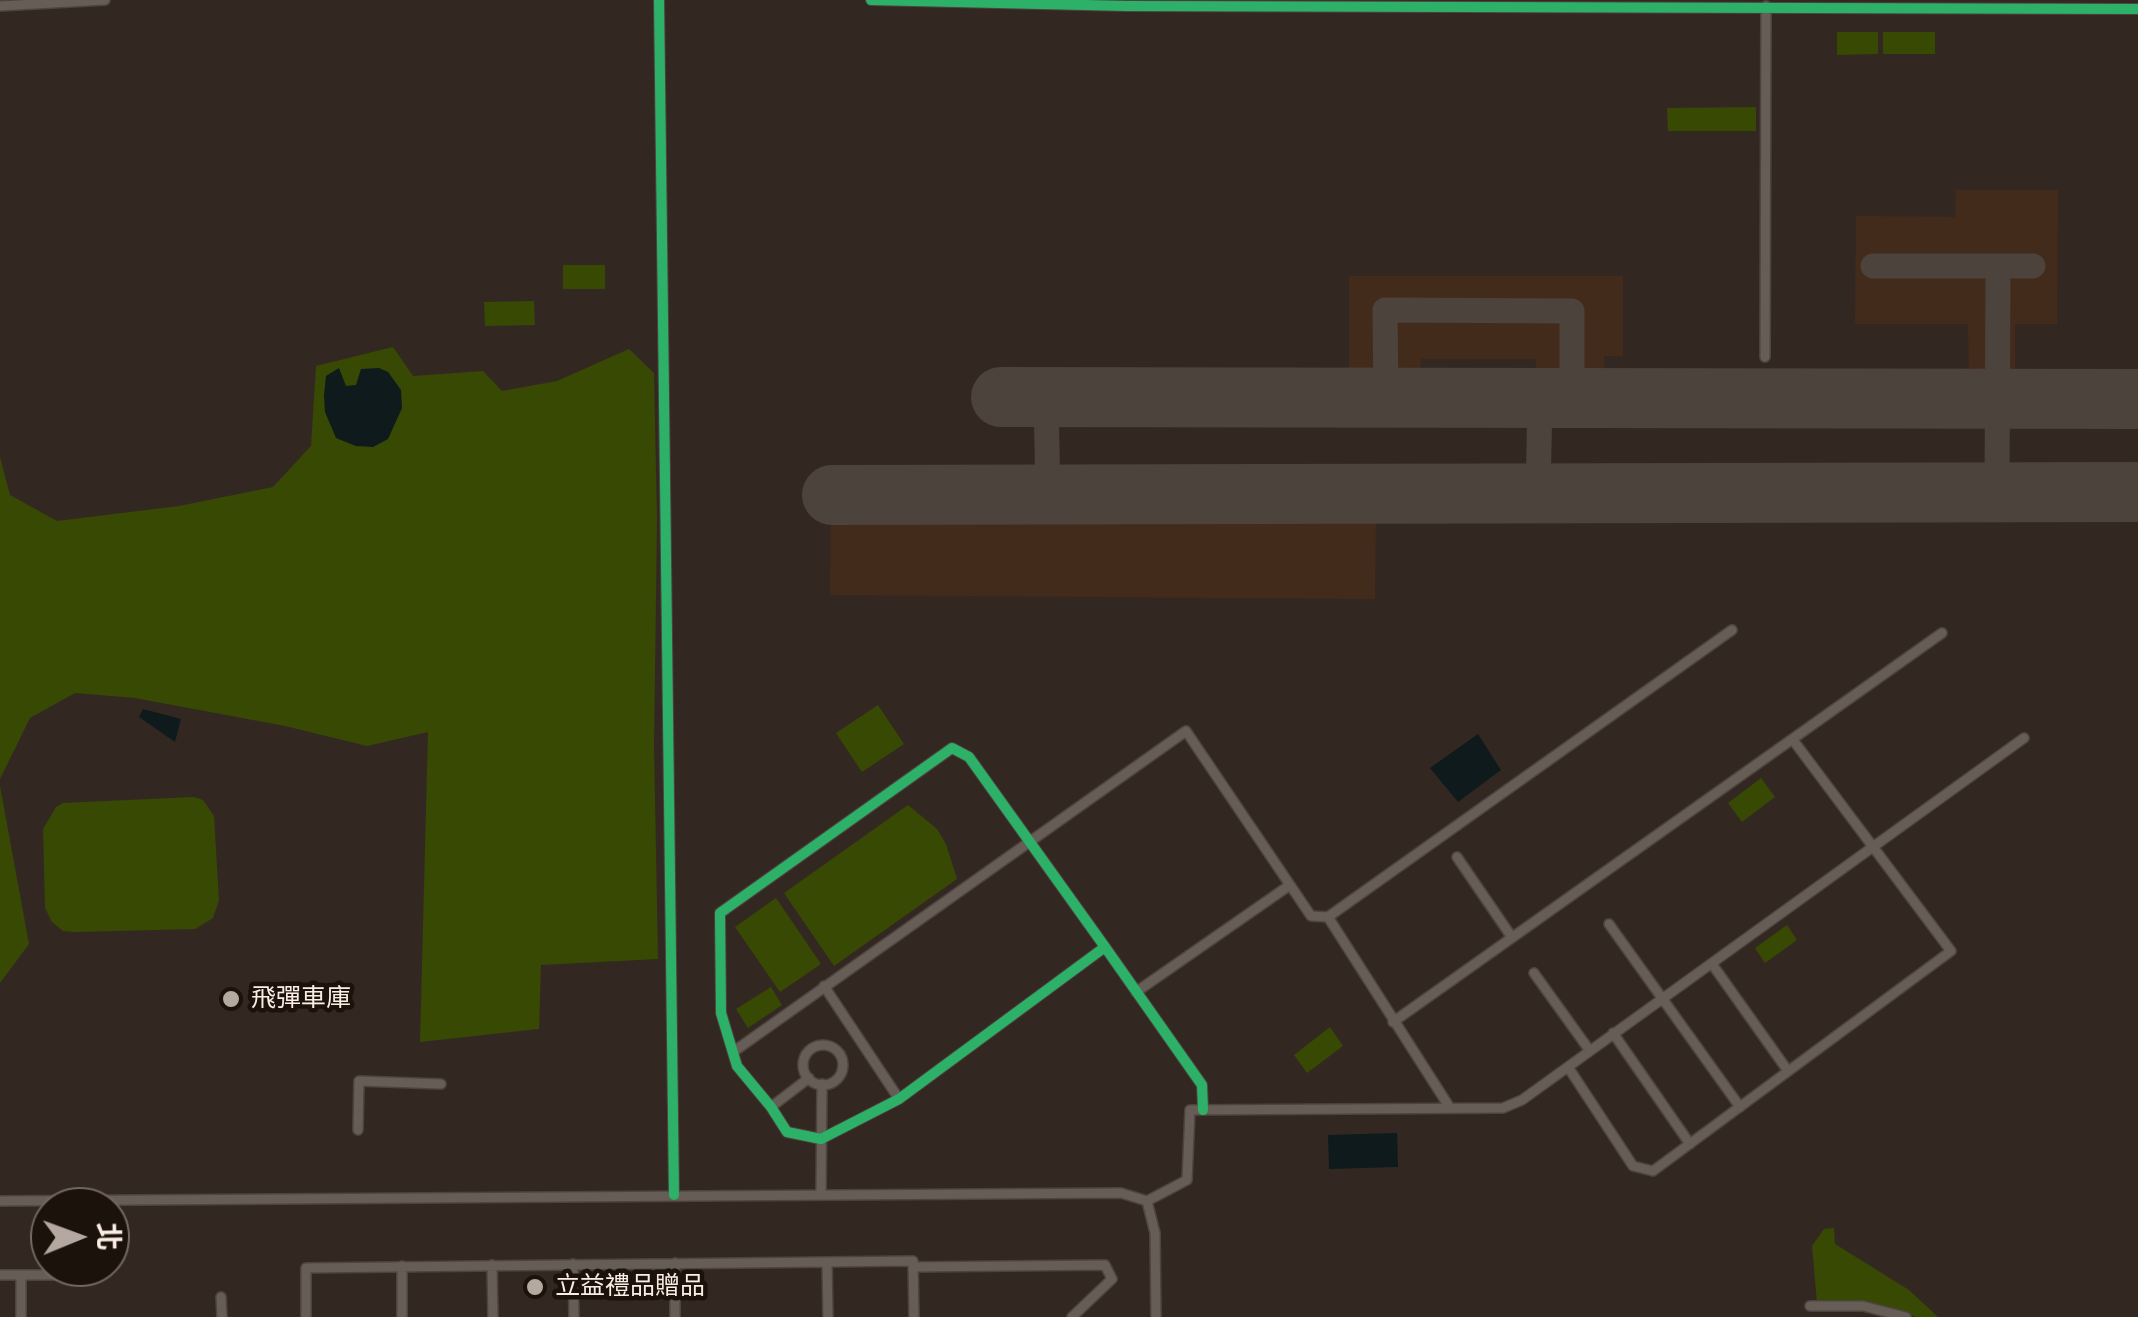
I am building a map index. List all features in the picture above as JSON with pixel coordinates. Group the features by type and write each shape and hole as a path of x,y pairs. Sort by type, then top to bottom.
{"street":[{"path":"0,6 105,0"},
{"path":"659,0 674,1195"},
{"path":"872,0 2053,4 2138,9"},
{"path":"1766,6 1766,356"},
{"path":"733,1052 1186,731 1311,916 1328,917 1732,630"},
{"path":"1393,1022 1942,633"},
{"path":"0,1201 820,1193 1121,1193 1146,1201 1187,1180 1190,1110 1503,1108 1522,1100 2024,738"},
{"path":"1568,1067 1633,1166 1653,1171 1951,951 1794,740"},
{"path":"1105,947 899,1099 820,1139 787,1132 737,1066 720,1014 720,912 952,748 969,758 1105,947 1202,1085 1202,1110"},
{"path":"1456,857 1511,936"},
{"path":"1136,992 1290,885"},
{"path":"1328,917 1450,1108"},
{"path":"1609,924 1740,1106"},
{"path":"1712,964 1788,1072"},
{"path":"1534,973 1590,1051"},
{"path":"824,986 899,1099"},
{"path":"1613,1034 1690,1144"},
{"path":"838,1052 858,1038"},
{"path":"822,1045 838,1052 843,1064 840,1076 822,1084 808,1078 804,1060 810,1050 822,1045"},
{"path":"771,1107 808,1078"},
{"path":"358,1130 359,1081 440,1084"},
{"path":"820,1193 822,1084"},
{"path":"1146,1201 1154,1233 1156,1317"},
{"path":"827,1262 828,1317"},
{"path":"306,1317 306,1268 827,1262 1105,1266 1112,1279 1072,1317"},
{"path":"675,1263 675,1317"},
{"path":"572,1264 574,1317"},
{"path":"913,1264 914,1317"},
{"path":"492,1265 493,1317"},
{"path":"402,1266 402,1317"},
{"path":"0,1275 30,1275"},
{"path":"21,1275 21,1317"},
{"path":"221,1297 222,1317"},
{"path":"1810,1306 1863,1306 1906,1317"}],"shaded area":[{"path":"1956,190 2058,190 2057,324 2015,324 2015,381 1969,380 1968,324 1855,324 1856,216 1955,217"},
{"path":"1349,276 1623,276 1623,356 1604,356 1604,398 1537,398 1536,359 1421,359 1420,398 1349,398"},
{"path":"339,368 346,386 356,385 361,369 379,368 388,372 401,390 402,408 388,439 373,447 356,446 336,438 325,412 324,395 326,376"},
{"path":"831,500 1376,504 1375,599 830,595"},
{"path":"143,709 181,719 175,742 139,717"},
{"path":"1478,734 1501,770 1458,802 1430,768"},
{"path":"1397,1133 1398,1167 1329,1169 1328,1135"}],"green space":[{"path":"1837,32 1878,32 1878,54 1837,55"},
{"path":"1883,32 1935,32 1935,54 1883,54"},
{"path":"1756,107 1756,131 1668,131 1667,108"},
{"path":"563,265 605,265 605,289 563,289"},
{"path":"534,301 535,325 485,326 484,302"},
{"path":"393,347 413,376 483,371 502,391 557,381 629,349 654,373 658,959 541,965 539,1029 420,1042 428,732 367,746 135,698 75,693 30,718 0,779 0,457 10,495 57,521 179,506 273,487 311,446 316,366"},
{"path":"878,705 904,744 862,772 836,733"},
{"path":"1761,778 1775,797 1742,822 1728,803"},
{"path":"0,786 29,944 0,983"},
{"path":"194,797 203,800 214,816 219,900 213,918 195,929 75,932 63,931 52,922 45,908 43,829 56,807 63,803"},
{"path":"908,805 937,829 957,879 834,966 784,893"},
{"path":"776,898 821,964 780,992 735,927"},
{"path":"1787,925 1797,940 1765,963 1755,948"},
{"path":"771,987 782,1005 748,1028 736,1009"},
{"path":"1330,1027 1343,1046 1307,1073 1294,1055"},
{"path":"1834,1228 1835,1244 1909,1290 1938,1317 1916,1317 1863,1303 1817,1303 1812,1246 1824,1229"}],"taxiway":[{"path":"1873,266 2033,266"},
{"path":"1997,493 1998,266"},
{"path":"1386,398 1385,310 1572,311 1572,398"},
{"path":"1046,398 1048,495"},
{"path":"1538,494 1540,398"}],"runway":[{"path":"1001,397 2138,399"},
{"path":"832,495 2138,492"}],"cycle path":[{"path":"659,0 674,1195"},
{"path":"871,0 1127,6 2138,9"},
{"path":"1105,947 899,1099 821,1139 787,1132 737,1066 721,1013 720,913 952,748 969,757 1105,947 1202,1085 1203,1110"}],"place":[{"name":"飛彈車庫","path":"231,999"},
{"name":"立益禮品贈品","path":"535,1287"}]}
